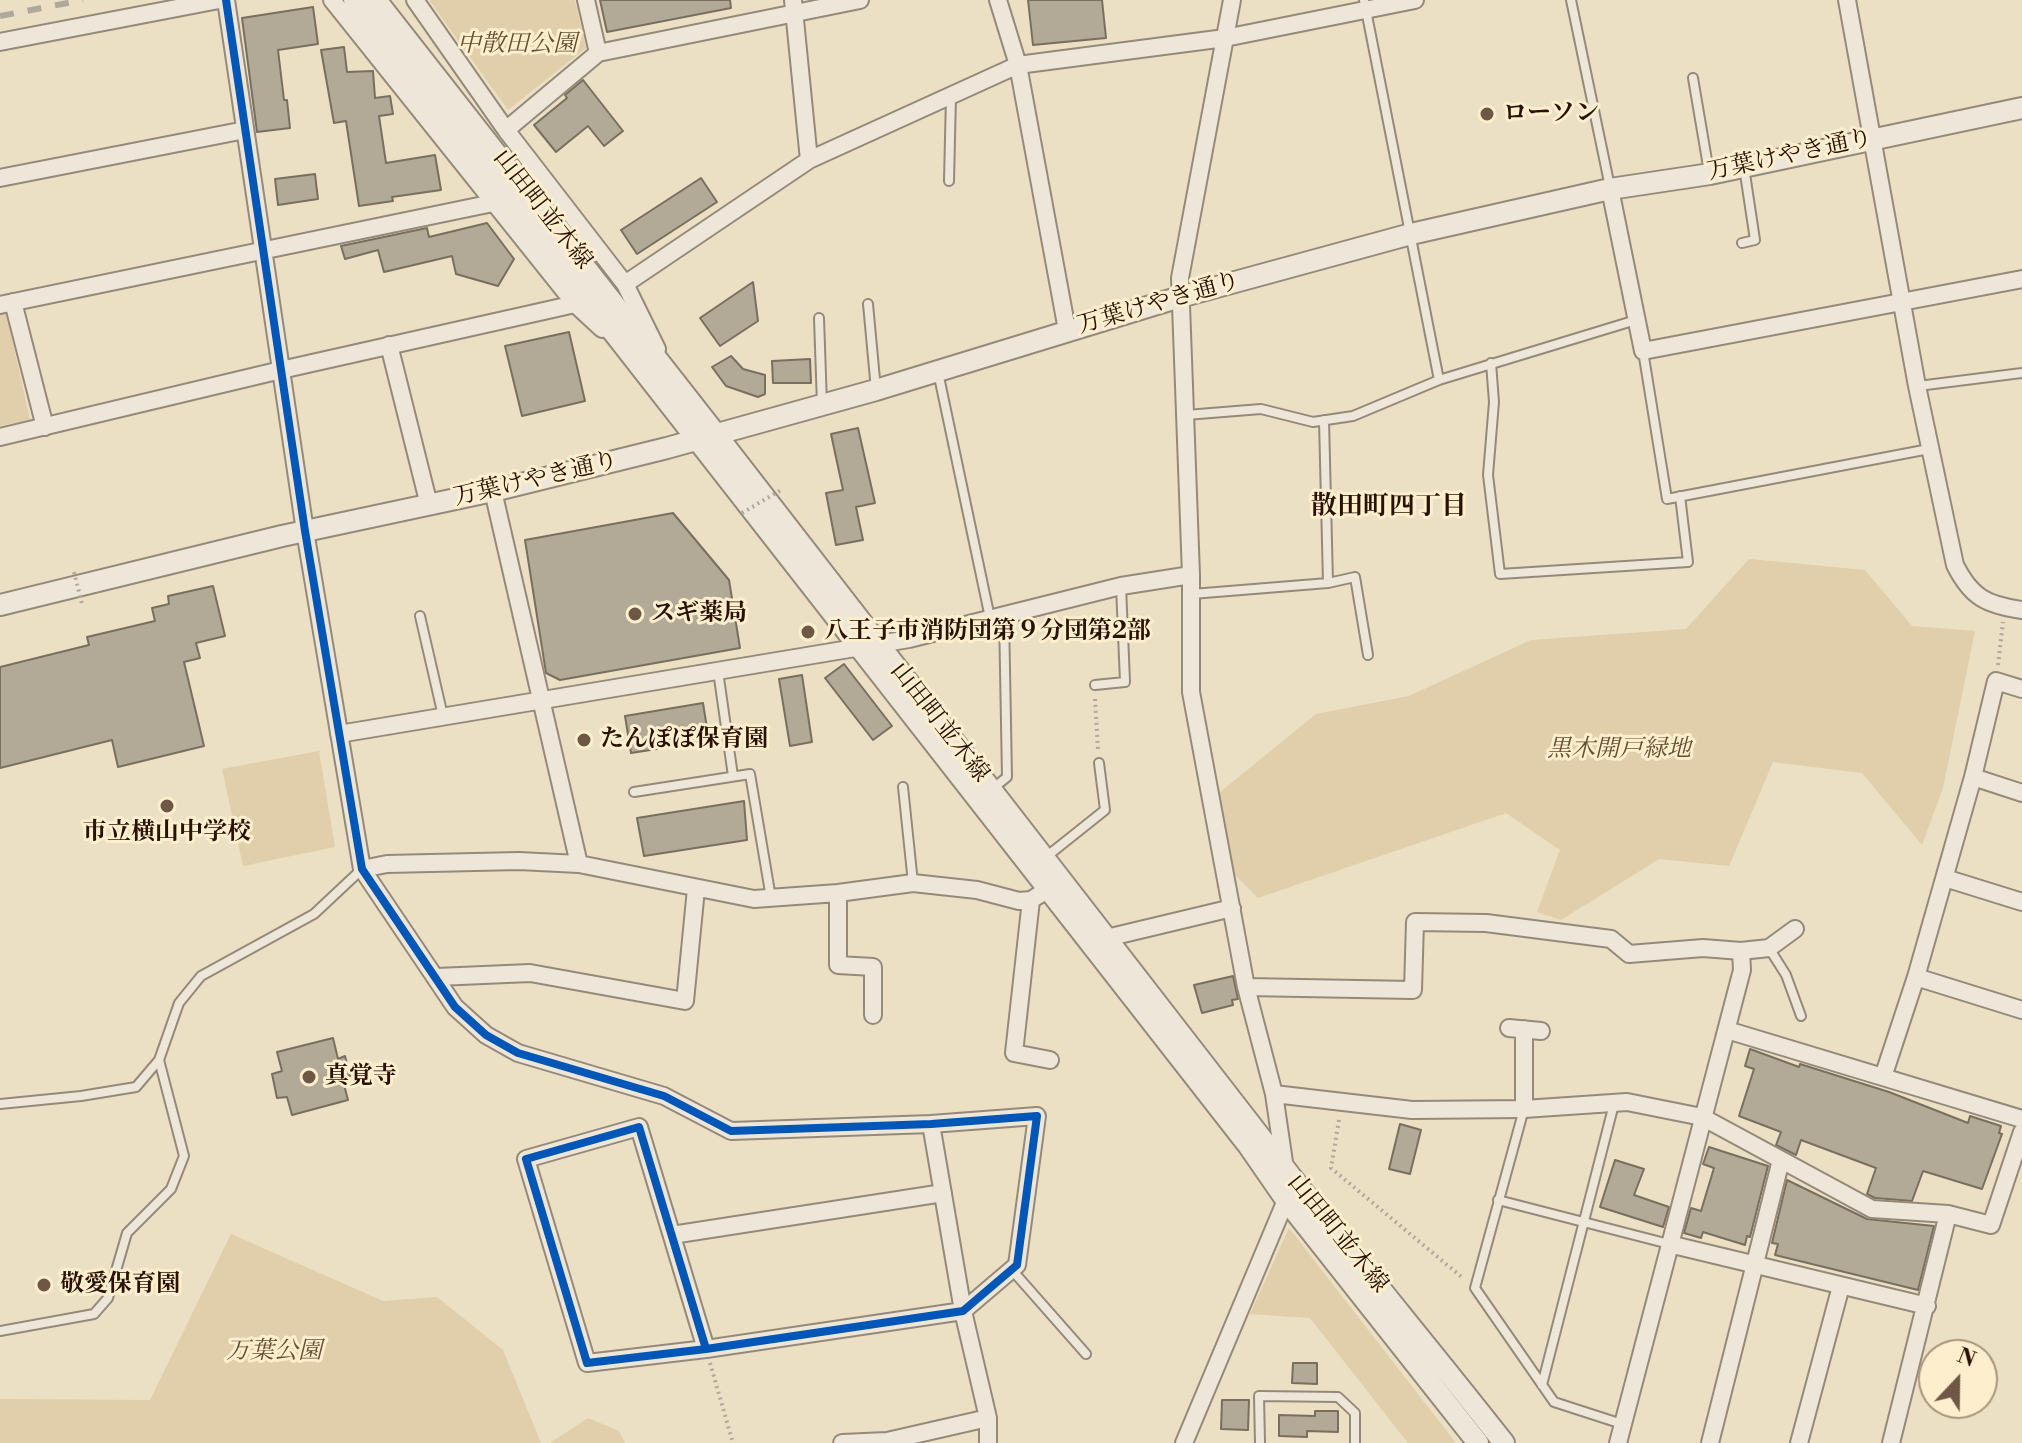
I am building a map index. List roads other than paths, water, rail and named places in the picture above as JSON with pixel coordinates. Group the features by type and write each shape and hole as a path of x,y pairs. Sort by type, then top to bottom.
{"street":[{"path":"0,42 219,0"},
{"path":"226,0 305,531 362,869 455,1007 486,1035 518,1053 664,1096 731,1131 931,1124 1037,1116 1017,1265 963,1311 706,1349 587,1363 526,1159 639,1127 706,1349"},
{"path":"332,0 575,304 633,356"},
{"name":"山田町並木線","path":"354,0 633,356 708,437 867,645 1047,890 1097,941 1285,1169 1433,1368 1478,1443"},
{"name":"山田町並木線","path":"376,0 665,366 708,437"},
{"path":"415,0 506,130 625,284 665,366"},
{"path":"586,0 598,53"},
{"path":"506,130 598,53 794,7 860,0"},
{"path":"998,0 1018,65 1067,330"},
{"path":"1184,1443 1286,1200 1285,1169 1274,1094 1246,987 1191,692 1191,575 1180,278 1232,0"},
{"path":"625,284 809,160 1018,65 1225,38 1365,5 1415,0"},
{"path":"1847,0 1929,449 1955,565 1965,584 1980,599 2013,609"},
{"path":"794,7 809,160"},
{"name":"万葉けやき通り","path":"0,605 305,531 493,491 708,437 938,372 1180,297 1411,234 1610,189 1710,174 2022,108"},
{"path":"0,178 245,130"},
{"path":"1610,189 1643,351 2022,279"},
{"path":"45,427 7,304 493,203"},
{"path":"0,437 575,304"},
{"path":"389,345 429,505"},
{"path":"493,491 579,864"},
{"path":"339,734 909,639 1121,586 1191,575"},
{"name":"山田町並木線","path":"867,645 1045,858 1047,890"},
{"path":"1883,1077 1945,878 1996,681 2022,689"},
{"path":"1973,777 2022,793"},
{"path":"362,869 387,864 519,861 579,864 754,899 838,893 913,883 977,890 1019,901 1047,890"},
{"path":"1945,878 2022,902"},
{"path":"437,977 530,973 685,1001 696,889"},
{"path":"1047,890 1014,1053 1050,1060"},
{"path":"838,893 838,965 873,967 873,1015"},
{"path":"1097,941 1232,908"},
{"path":"1246,987 1413,990 1415,922 1486,923 1611,939 1629,954 1703,948 1741,951 1769,948 1795,929"},
{"name":"山田町並木線","path":"1097,941 1286,1200 1433,1368 1504,1443"},
{"path":"1618,1443 1742,970 1741,951"},
{"path":"1916,977 2022,1010"},
{"path":"1524,1109 1516,1029 1541,1031"},
{"path":"1727,1030 2022,1119"},
{"path":"1274,1094 1412,1110 1524,1109 1627,1102 1702,1117 1872,1209 1948,1214 1991,1225 2022,1132"},
{"path":"931,1124 963,1311 988,1418 988,1443"},
{"path":"1710,1443 1781,1160"},
{"path":"672,1235 943,1193"},
{"path":"1891,1443 1948,1214"},
{"path":"1669,1244 1927,1306"},
{"path":"1799,1443 1841,1286"},
{"path":"842,1443 887,1441 988,1418"}],"lane":[{"path":"1571,0 1610,189"},
{"path":"1365,5 1439,380"},
{"path":"1693,78 1710,174"},
{"path":"949,181 951,95"},
{"path":"1742,243 1755,240 1744,166"},
{"path":"868,304 876,390"},
{"path":"819,318 822,406"},
{"path":"1185,415 1261,409 1313,422 1353,416 1439,380 1636,320"},
{"path":"1643,351 1667,499 1929,449"},
{"path":"1491,363 1494,402 1488,475 1500,574 1688,562 1680,496"},
{"path":"938,372 997,616 1007,777 991,790"},
{"path":"1917,386 2022,373"},
{"path":"1324,420 1328,583"},
{"path":"1191,594 1328,583 1355,577 1368,655"},
{"path":"1095,685 1125,682 1121,586"},
{"path":"420,616 443,716"},
{"path":"718,670 733,776"},
{"path":"1045,858 1105,810 1099,763"},
{"path":"634,792 750,774 771,898"},
{"path":"903,787 913,883"},
{"path":"0,1104 136,1087 159,1060 179,1003 201,976 314,914 362,869"},
{"path":"1769,948 1786,975 1801,1016"},
{"path":"0,1331 94,1314 108,1298 127,1233 171,1189 184,1156 159,1060"},
{"path":"1542,1385 1614,1103"},
{"path":"1524,1109 1475,1288 1554,1402 1622,1424"},
{"path":"1498,1200 1669,1244"},
{"path":"1012,1269 1086,1354"},
{"path":"1260,1443 1259,1396 1338,1397 1355,1413 1355,1443"}],"railway":[{"path":"0,16 83,0"}],"place":[{"name":"ローソン","path":"1487,114"},
{"name":"スギ薬局","path":"635,614"},
{"name":"八王子市消防団第９分団第2部","path":"808,632"},
{"name":"たんぽぽ保育園","path":"584,740"},
{"name":"市立横山中学校","path":"167,806"},
{"name":"真覚寺","path":"309,1077"},
{"name":"敬愛保育園","path":"44,1285"}],"district":[{"name":"散田町四丁目","path":"1389,508"}],"park label":[{"name":"中散田公園","path":"517,45"},
{"name":"黒木開戸緑地","path":"1619,750"},
{"name":"万葉公園","path":"274,1352"}]}
